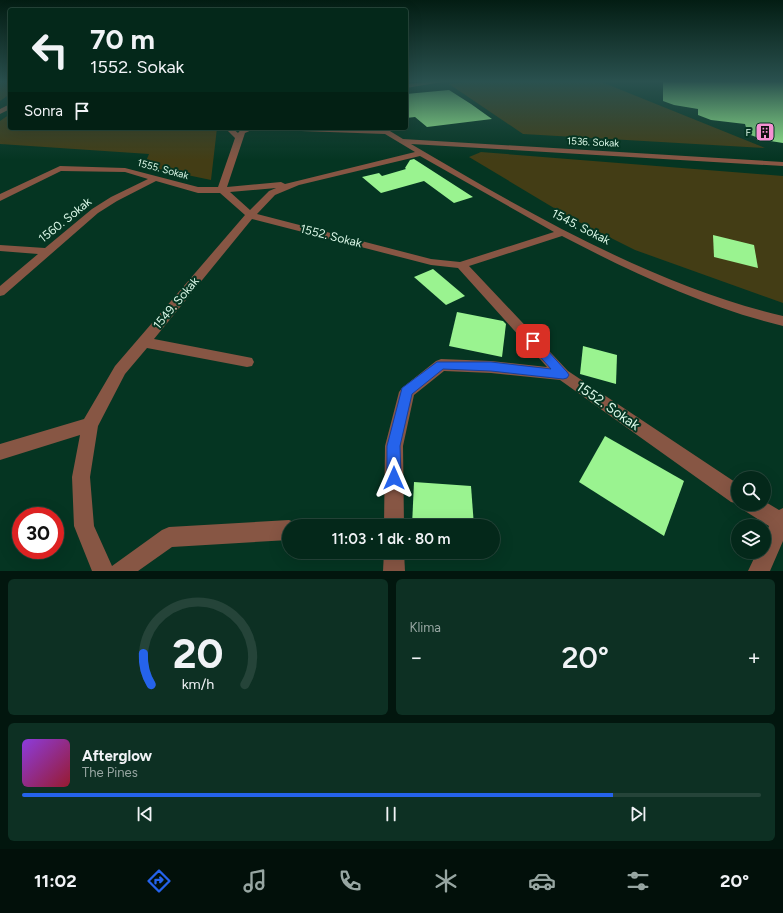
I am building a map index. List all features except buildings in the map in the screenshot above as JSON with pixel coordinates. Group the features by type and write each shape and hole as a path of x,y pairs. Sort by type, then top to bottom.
{"street":[{"path":"231,130 240,135"},
{"path":"249,130 240,135 222,190 250,215"},
{"name":"1545. Sokak","path":"384,130 561,233 648,275 732,308 783,321"},
{"name":"1536. Sokak","path":"402,141 783,164"},
{"name":"1549. Sokak","path":"103,571 84,526 81,477 90,425 120,370 261,202 272,193 296,183 422,153"},
{"name":"1555. Sokak","path":"0,198 60,168 125,170 198,190 222,190 296,183"},
{"name":"1560. Sokak","path":"0,292 46,251 95,211 114,199 154,179"},
{"name":"1552. Sokak","path":"250,215 431,262 461,265 561,233"},
{"path":"0,248 46,251"},
{"name":"1552. Sokak","path":"461,265 563,375 731,490"},
{"path":"143,342 247,362"},
{"path":"394,519 394,446 407,392 441,365 491,367 563,375"},
{"path":"0,452 90,425"},
{"path":"759,571 782,521 764,511"},
{"path":"120,571 169,537 282,530"},
{"path":"394,559 394,571"}],"shaded area":[{"path":"484,108 665,108 765,148 523,134"},
{"path":"8,115 8,130 217,130 211,180 144,166 149,154 0,144 0,121"},
{"path":"481,152 783,176 783,303 635,250 569,217 469,157"}],"place":[{"name":"F","path":"765,132"}],"route":[{"path":"394,478 394,446 407,392 441,365 491,367 563,375 533,341"}]}
